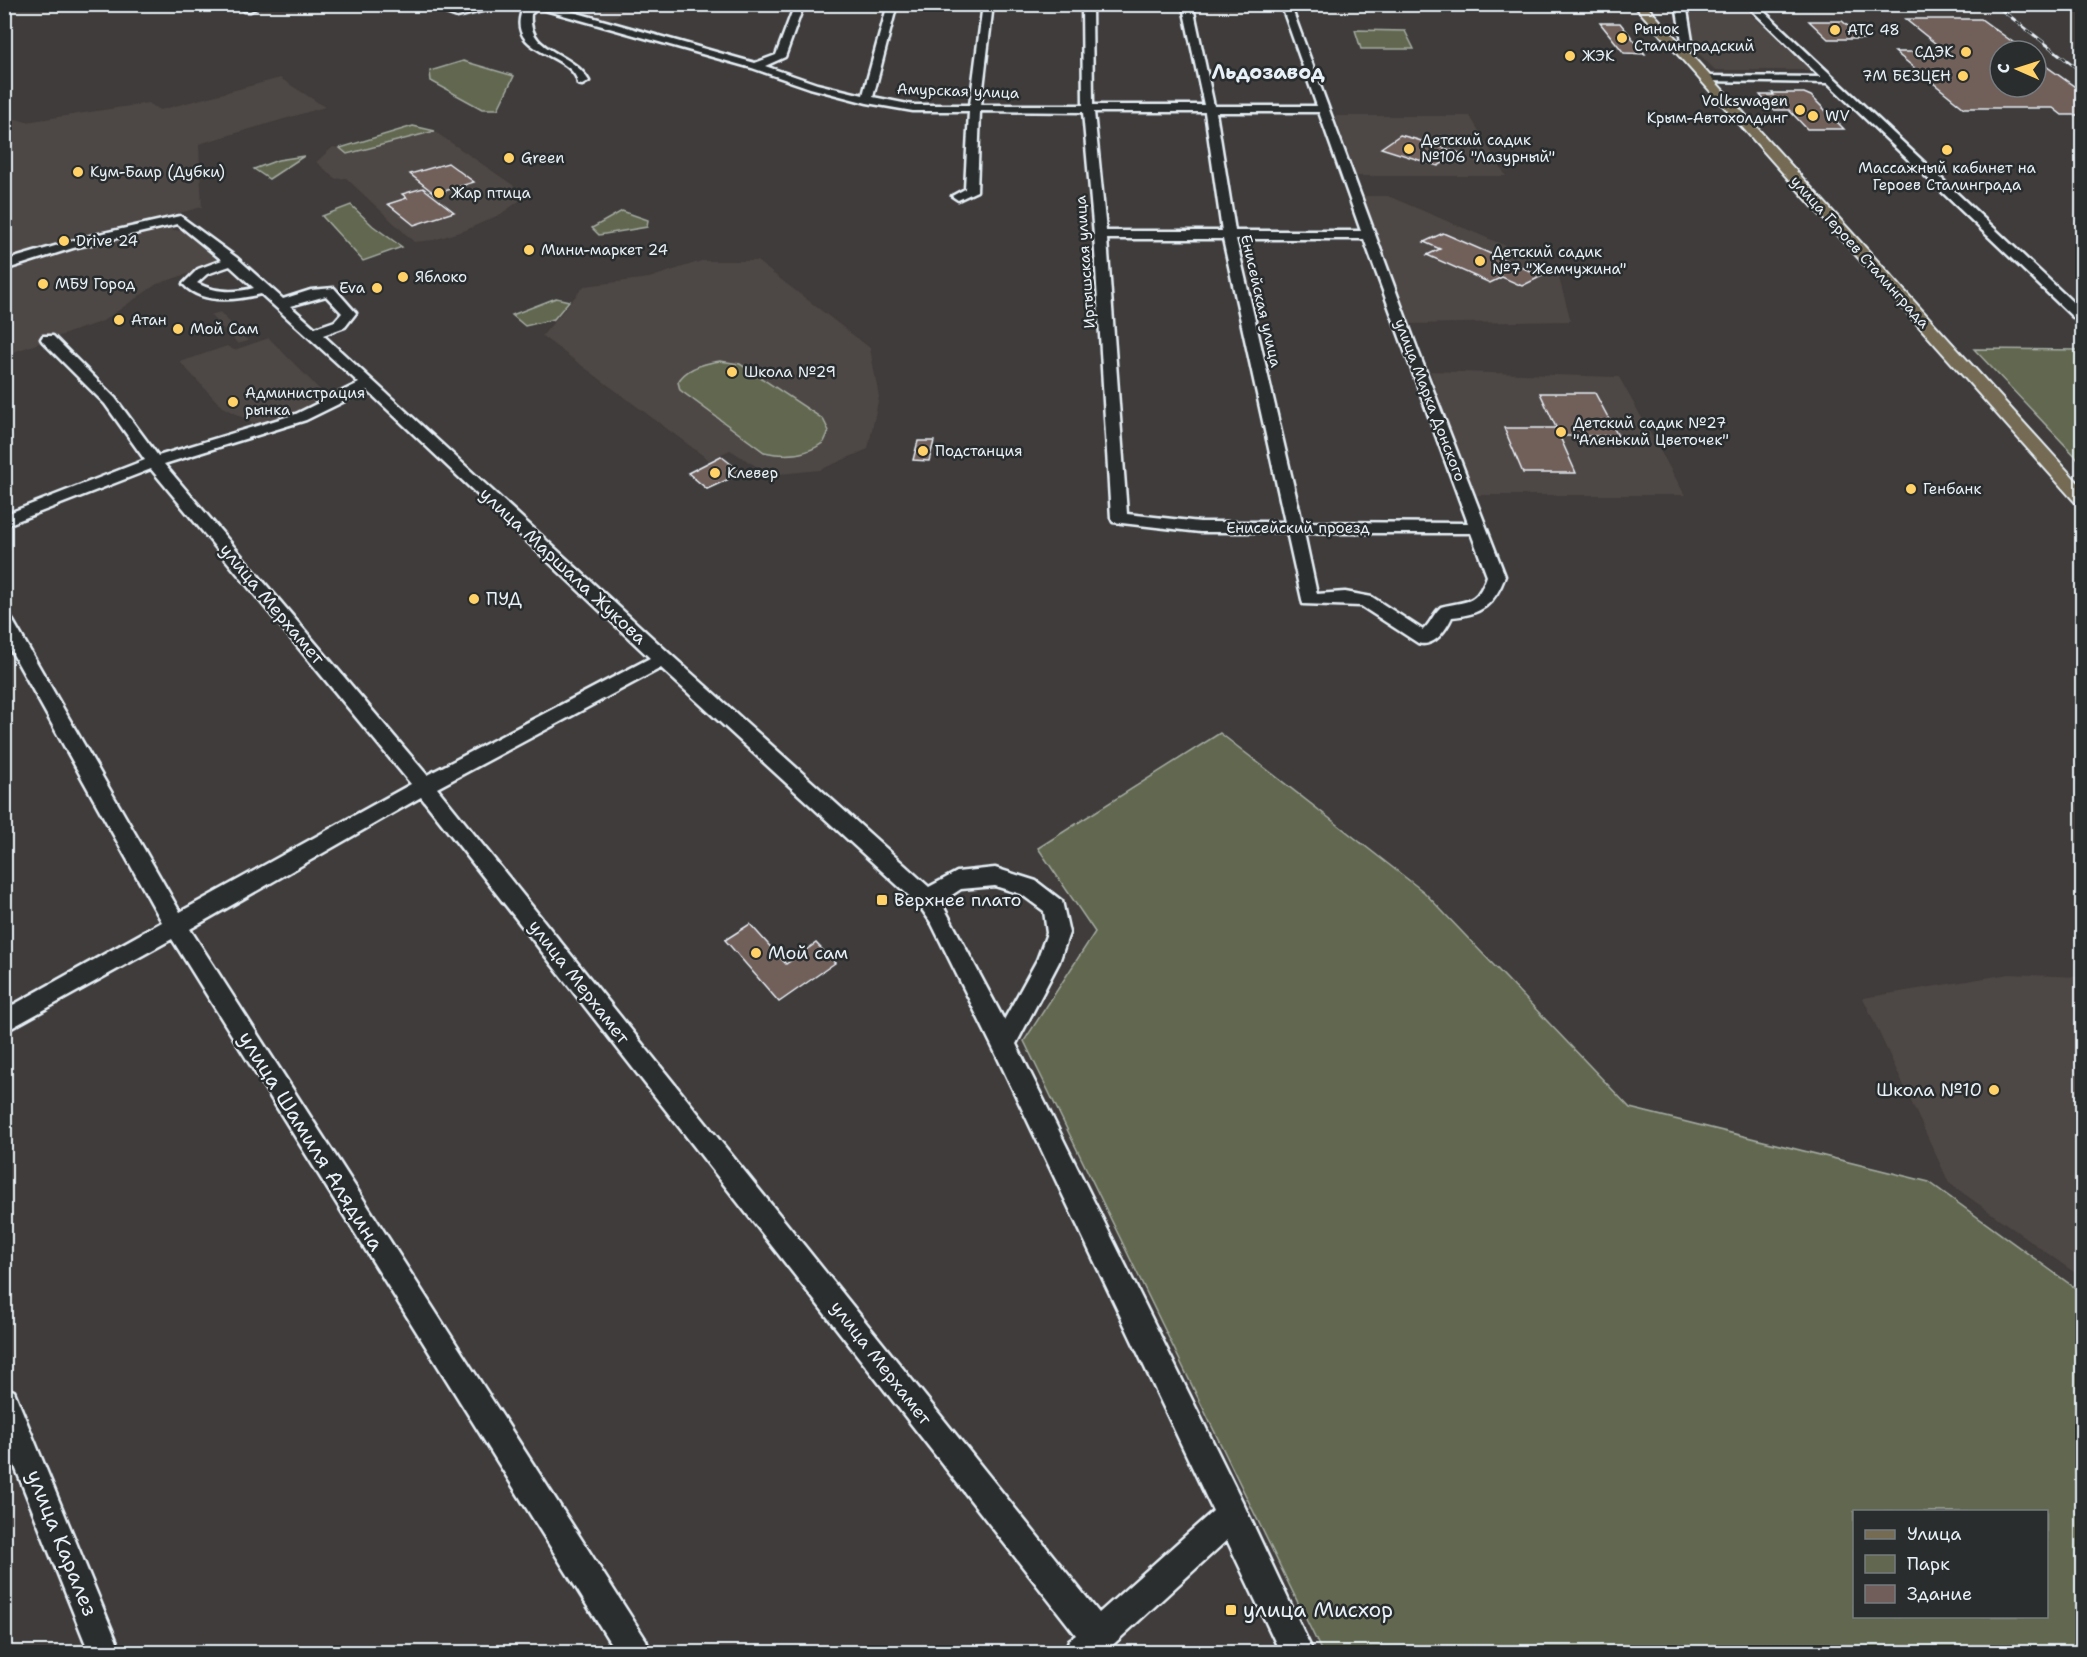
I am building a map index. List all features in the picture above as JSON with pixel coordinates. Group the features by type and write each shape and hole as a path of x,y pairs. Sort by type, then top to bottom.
{"main road":[{"name":"улица Героев Сталинграда","path":"1638,5 1684,53 1945,348 2082,498"}],"street":[{"path":"247,9 259,4"},
{"path":"424,4 452,13 464,14 507,4"},
{"path":"756,66 780,57 800,4"},
{"path":"867,100 893,4"},
{"path":"958,196 972,191 975,109 988,4"},
{"name":"Иртышская улица","path":"1087,4 1088,108 1100,235 1119,518"},
{"name":"улица Марка Донского","path":"1286,4 1496,576 1490,592 1469,610 1448,610 1442,616 1440,625 1424,639 1366,601 1345,598 1309,600"},
{"path":"1681,4 1687,41 1684,53"},
{"path":"1750,4 2082,318"},
{"path":"536,5 526,13 527,34 545,52 582,73 584,81 582,82"},
{"name":"Амурская улица","path":"536,5 756,66 784,78 867,100 913,108 1324,109"},
{"name":"Енисейская улица","path":"1188,8 1210,110 1229,236 1309,600"},
{"path":"1706,79 1828,80"},
{"name":"улица Маршала Жукова","path":"4,266 79,243 180,220 232,261 369,384 933,909"},
{"path":"1100,235 1369,235"},
{"path":"232,261 194,276 190,284 212,294 234,297 263,289"},
{"path":"279,305 311,294 329,291 349,313 340,324 312,334"},
{"name":"улица Мерхамет","path":"48,339 110,401 154,462 424,786 1089,1644"},
{"path":"4,521 154,462 301,417 369,384"},
{"name":"Енисейский проезд","path":"1119,518 1200,527 1478,528"},
{"name":"улица Шамиля Алядина","path":"4,621 176,926 634,1653"},
{"path":"4,1022 424,786 663,659"},
{"path":"1004,1044 1048,962 1058,933 1054,907 1028,887 995,877 957,881 933,909 1004,1044 1297,1653"},
{"name":"улица Каралез","path":"4,1401 105,1653"},
{"path":"1089,1644 1232,1514"}],"shaded area":[{"path":"544,4 647,5 608,19 548,7"},
{"path":"1688,5 1741,5 1812,70 1715,70 1694,49"},
{"path":"280,78 325,107 199,144 202,207 5,260 4,120 17,119 26,122 148,103 160,110"},
{"path":"1335,116 1470,116 1506,176 1356,176"},
{"name":"Жар птица","path":"434,131 513,185 519,201 501,214 466,230 434,240 414,242 346,178 336,179 316,162 333,147 340,148 348,154"},
{"path":"1361,196 1388,196 1556,267 1571,321 1411,324"},
{"path":"158,228 183,231 221,263 157,284 103,321 5,355 5,268 96,241"},
{"name":"Школа №29","path":"701,261 757,261 870,348 879,397 868,449 820,470 770,475 730,450 709,460 542,336 584,286 649,278"},
{"path":"220,312 248,341 238,344 210,315"},
{"path":"269,338 330,400 261,427 222,407 180,362 227,346 234,350"},
{"path":"1430,371 1619,377 1685,495 1472,495"},
{"name":"Школа №10","path":"2009,974 2082,977 2082,1278 1949,1183 1863,998"}],"green space":[{"path":"1355,30 1405,31 1414,49 1361,49"},
{"path":"463,61 514,76 498,109 482,109 431,81 430,71"},
{"path":"413,126 435,131 347,154 340,148"},
{"path":"304,156 269,179 254,169 278,160"},
{"path":"351,205 373,226 402,247 363,261 322,216"},
{"path":"622,211 648,220 647,227 599,235 592,228"},
{"path":"556,298 569,301 554,319 525,326 512,315"},
{"path":"1974,349 2082,350 2082,463"},
{"path":"720,361 740,364 823,419 829,431 824,442 803,453 780,455 764,452 680,390 678,382 686,373 702,365"},
{"path":"1220,733 1424,892 1630,1108 1929,1182 2082,1293 2082,1652 1322,1652 1024,1041 1095,932 1038,848"}],"building":[{"name":"7М БЕЗЦЕН","path":"1905,19 1981,19 2008,39 1988,39 1988,99 2048,99 2048,68 2082,92 2082,115 2062,115 2053,108 1964,108 1895,52 1946,52"},
{"name":"АТС 48","path":"1809,21 1842,21 1863,39 1828,39"},
{"name":"Рынок Сталинградский","path":"1600,23 1620,23 1645,54 1624,53"},
{"name":"WV","path":"1772,93 1804,93 1811,96 1844,129 1807,129 1789,110 1773,110 1760,95 1774,95"},
{"name":"Детский садик №106 \"Лазурный\"","path":"1400,135 1460,153 1438,166 1381,148"},
{"path":"448,163 474,182 435,194 410,174"},
{"path":"423,188 454,212 414,225 388,204 407,198 402,194"},
{"name":"Детский садик №7 \"Жемчужина\"","path":"1443,233 1542,276 1522,286 1502,277 1490,283 1427,255 1440,249 1424,242"},
{"path":"1540,393 1595,393 1618,436 1560,436"},
{"path":"1504,428 1556,428 1576,473 1523,473"},
{"name":"Подстанция","path":"918,441 934,441 929,461 913,460"},
{"name":"Клевер","path":"721,456 742,473 707,489 688,473"},
{"name":"Мой сам","path":"750,924 786,964 816,943 835,963 779,1002 725,940"}],"railway":[{"path":"1994,4 2082,72"}],"place":[{"name":"АТС 48","path":"1835,30"},
{"name":"Рынок Сталинградский","path":"1622,38"},
{"name":"СДЭК","path":"1966,52"},
{"name":"ЖЭК","path":"1570,56"},
{"name":"7М БЕЗЦЕН","path":"1963,76"},
{"name":"Volkswagen Крым-Автохолдинг","path":"1800,110"},
{"name":"WV","path":"1813,116"},
{"name":"Детский садик №106 \"Лазурный\"","path":"1409,149"},
{"name":"Массажный кабинет на Героев Сталинграда","path":"1947,150"},
{"name":"Green","path":"509,158"},
{"name":"Кум-Баир (Дубки)","path":"78,172"},
{"name":"Жар птица","path":"439,193"},
{"name":"Drive 24","path":"64,241"},
{"name":"Мини-маркет 24","path":"529,250"},
{"name":"Детский садик №7 \"Жемчужина\"","path":"1480,261"},
{"name":"Яблоко","path":"403,277"},
{"name":"МБУ Город","path":"43,284"},
{"name":"Eva","path":"377,288"},
{"name":"Атан","path":"119,320"},
{"name":"Мой Сам","path":"178,329"},
{"name":"Школа №29","path":"732,372"},
{"name":"Администрация рынка","path":"233,402"},
{"name":"Детский садик №27 \"Аленький Цветочек\"","path":"1561,432"},
{"name":"Подстанция","path":"923,451"},
{"name":"Клевер","path":"715,473"},
{"name":"Генбанк","path":"1911,489"},
{"name":"ПУД","path":"474,599"},
{"name":"Верхнее плато","path":"882,900"},
{"name":"Мой сам","path":"756,953"},
{"name":"Школа №10","path":"1994,1090"},
{"name":"улица Мисхор","path":"1231,1610"}],"district":[{"name":"Льдозавод","path":"1268,72"}]}
